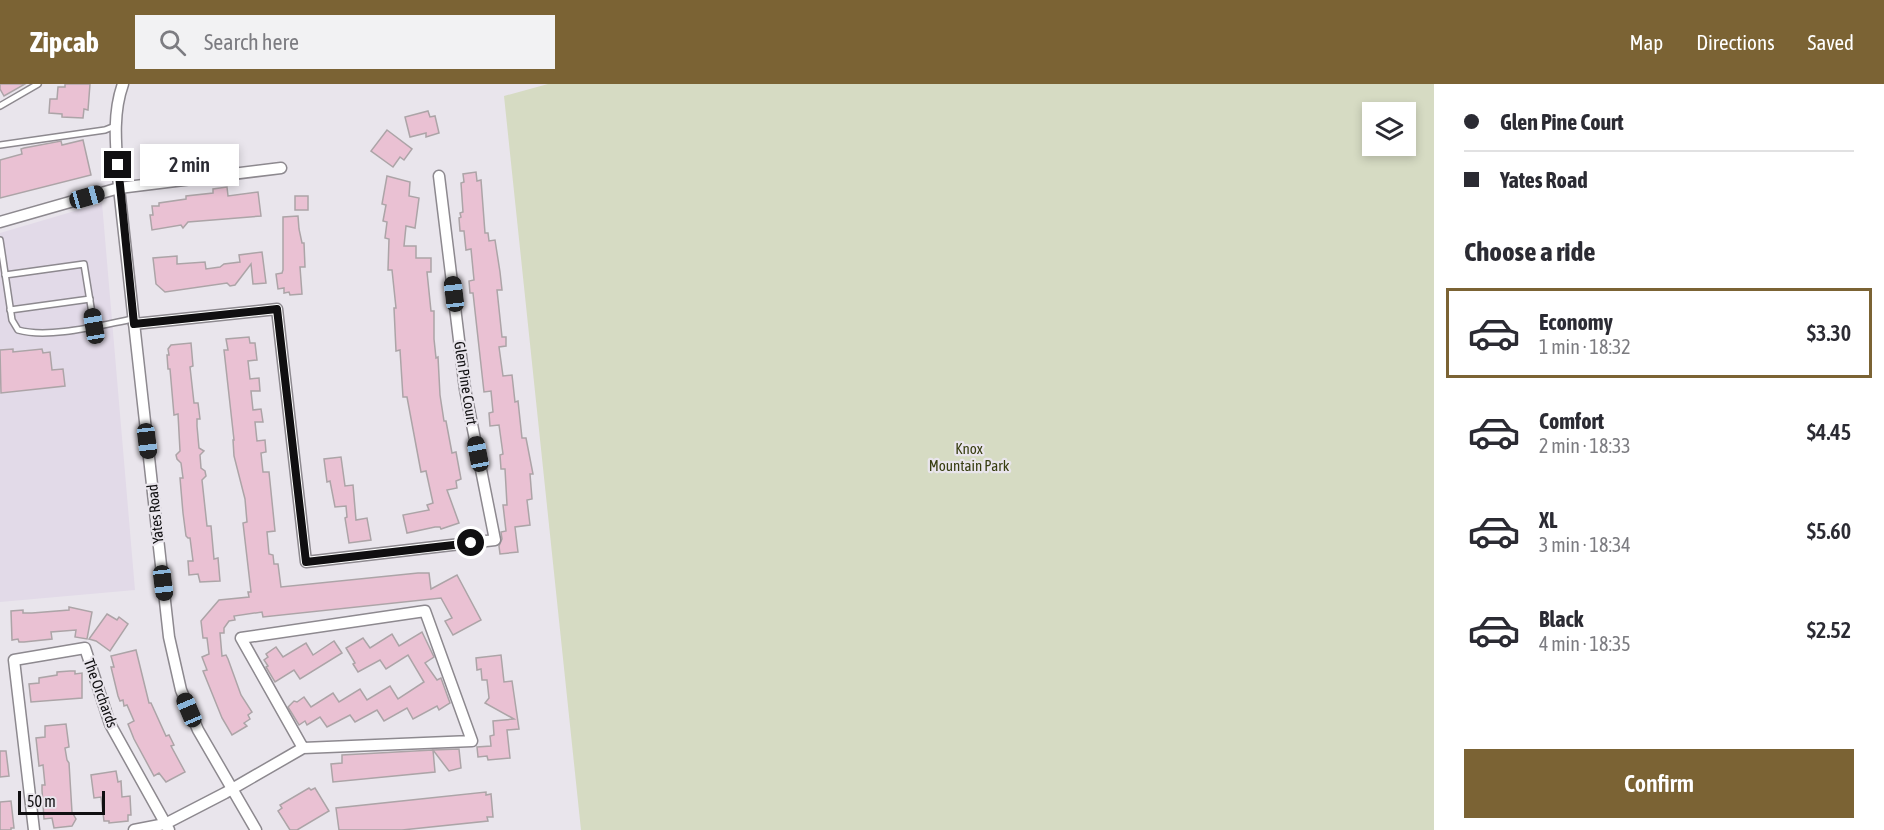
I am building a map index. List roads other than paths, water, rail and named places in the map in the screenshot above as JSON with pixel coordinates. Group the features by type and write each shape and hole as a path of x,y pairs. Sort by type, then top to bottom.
{"street":[{"name":"Yates Road","path":"123,84 115,126 119,188 169,638 181,690 198,730 255,830"},
{"path":"0,222 119,188 281,168"},
{"name":"Glen Pine Court","path":"133,321 277,309 306,562 495,540 465,389 439,176"},
{"path":"134,830 167,827 303,748 471,741 425,611 241,638 303,748"},
{"name":"The Orchards","path":"34,830 14,660 85,648 111,724 167,827"}],"lane":[{"path":"0,96 2,105 38,84"},
{"path":"0,144 105,130 115,126"},
{"path":"0,240 12,320 18,330 32,334 51,333 133,321"},
{"path":"5,276 84,264 94,326"},
{"path":"10,310 90,299"}],"park label":[{"name":"Knox Mountain Park","path":"969,456"}]}
